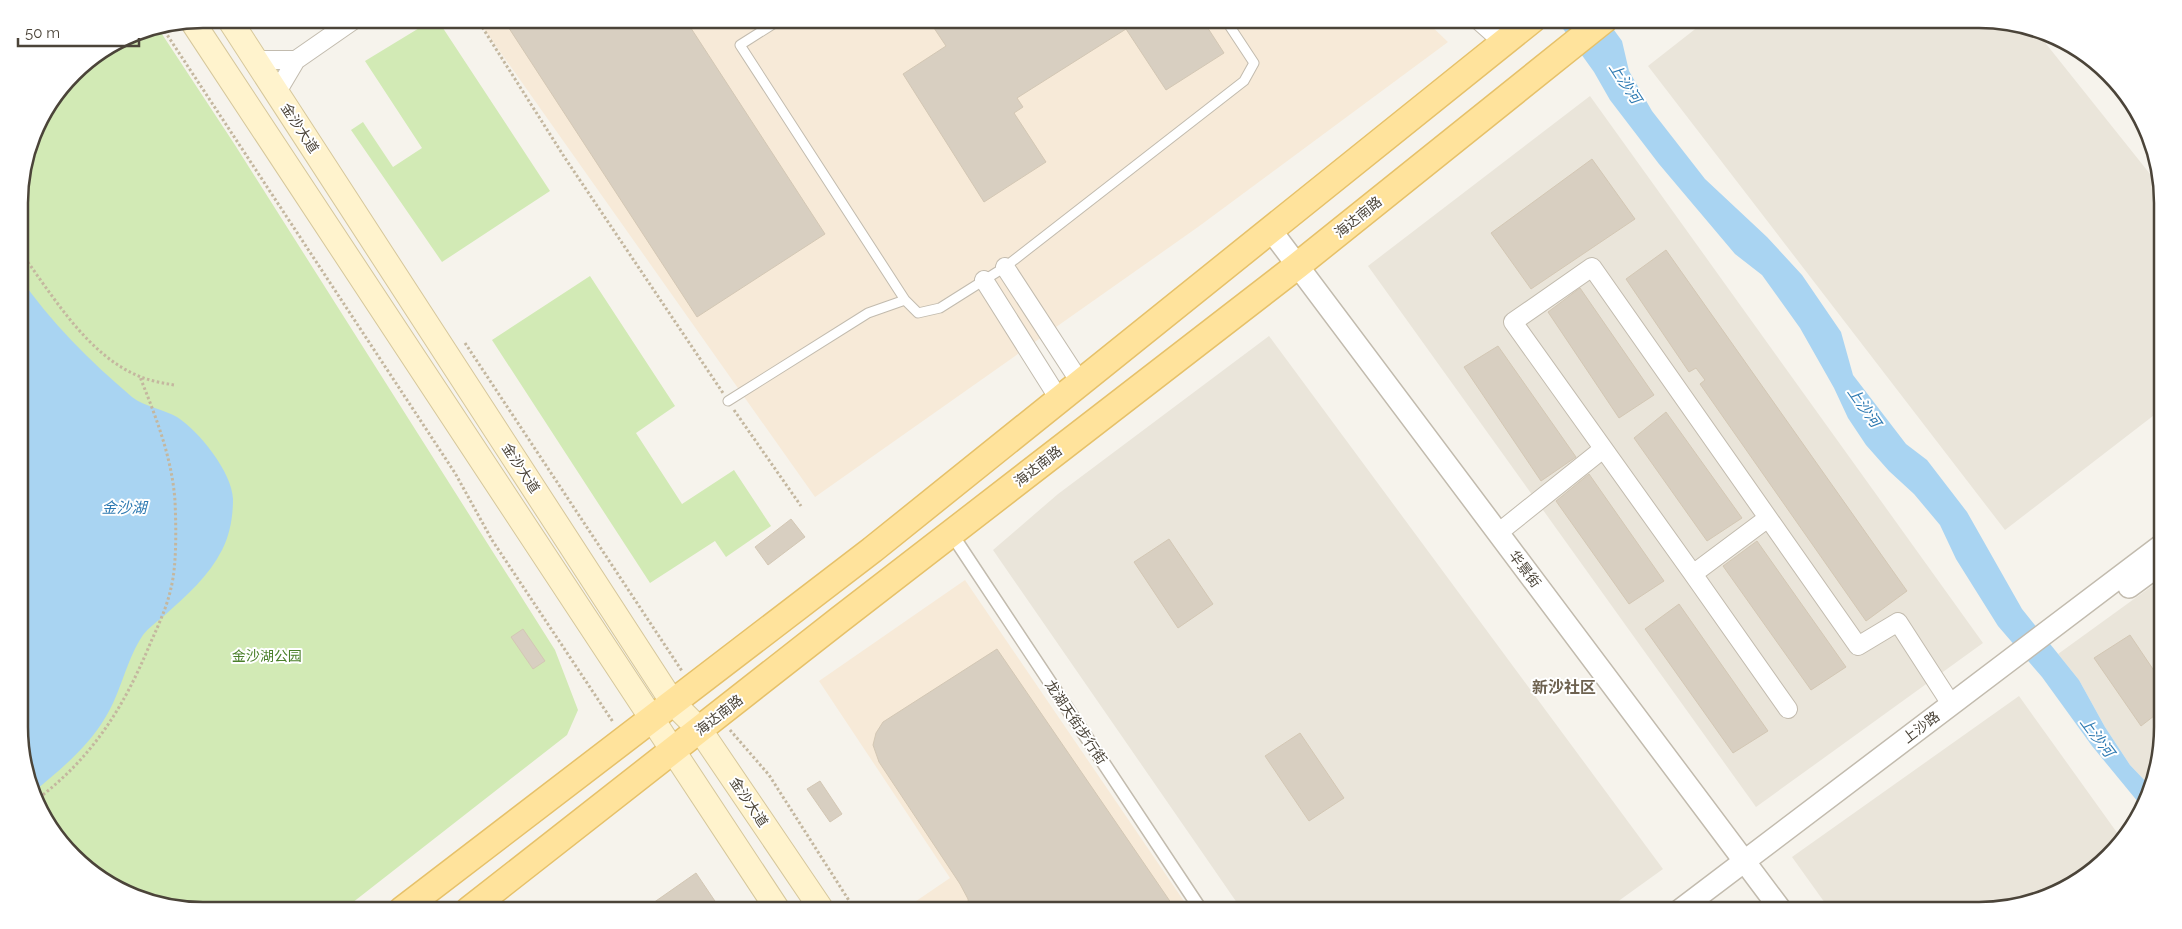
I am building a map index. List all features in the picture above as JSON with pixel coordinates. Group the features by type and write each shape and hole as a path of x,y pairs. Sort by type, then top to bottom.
{"main road":[{"name":"金沙大道","path":"197,28 772,902"},
{"name":"金沙大道","path":"235,28 683,695 709,723 817,902"},
{"path":"413,902 872,550 1522,28"},
{"name":"海达南路","path":"480,902 951,533 1297,266 1594,28"}],"street":[{"path":"277,92 296,60 342,28"},
{"path":"1487,28 1504,43"},
{"path":"256,60 296,60"},
{"name":"华景街","path":"1270,229 1774,901"},
{"path":"1788,709 1513,322 1592,266 1858,646 1898,622 1951,704"},
{"path":"1005,267 1080,382"},
{"path":"984,280 1059,399"},
{"path":"1498,533 1603,449"},
{"path":"1693,574 1768,518"},
{"name":"龙湖天街步行街","path":"951,533 1196,901"},
{"name":"上沙路","path":"2055,634 2154,552"},
{"name":"上沙路","path":"1694,901 1749,867 2055,634 2154,568"},
{"name":"上沙路","path":"1712,901 1749,867 1951,704 2017,662"}],"lane":[{"path":"767,28 740,45 905,300 918,313 940,308 1005,267 1244,81 1254,63 1231,28"},
{"path":"728,401 868,313 905,300"}],"path":[{"path":"483,28 570,166 801,506"},
{"path":"165,32 455,473 492,540 625,740"},
{"path":"28,262 90,342 114,362 140,377 174,385"},
{"path":"462,338 683,695"},
{"path":"42,795 81,760 112,720 137,676 172,587 175,546 175,500 158,421 140,377"},
{"path":"709,723 769,775 849,902"}],"shaded area":[{"path":"483,28 1433,28 1448,42 1198,227 815,497"},
{"path":"1697,28 1980,28 2003,29 2042,39 2153,177 2154,415 2005,530 1648,66"},
{"path":"1590,96 1983,643 1756,807 1368,266"},
{"path":"1269,336 1663,869 1618,901 1236,901 993,550 1058,494"},
{"path":"965,580 1184,901 915,902 950,878 819,681"},
{"path":"2154,585 2154,738 2149,772 2146,781 2130,765 2105,727 2079,680 2058,654"},
{"path":"2019,696 2118,833 2095,858 2077,872 2057,883 2036,892 2014,898 1991,901 1824,901 1792,857"}],"green space":[{"path":"419,28 443,28 550,191 442,262 351,130 363,122 393,167 422,148 365,61"},
{"name":"金沙湖公园","path":"161,33 235,145 555,650 578,710 567,735 353,902 202,902 179,900 146,892 115,878 96,865 64,833 51,814 33,772 29,750 28,727 29,179 33,157 51,115 64,96 87,71 115,51 146,37"},
{"path":"590,276 675,406 636,433 682,504 734,470 771,526 726,557 715,541 650,583 492,340"}],"water":[{"name":"上沙河","path":"1562,28 1613,28 1622,41 1629,71 1652,111 1705,179 1767,237 1802,275 1841,332 1853,375 1906,444 1927,460 1967,512 2022,609 2079,680 2105,727 2130,765 2146,781 2137,801 2092,746 2042,677 1998,626 1956,559 1940,525 1914,494 1889,471 1866,445 1848,418 1834,388 1800,328 1762,275 1735,254 1659,164 1610,100 1594,72"},
{"name":"金沙湖","path":"28,289 57,325 86,355 132,397 148,406 177,417 195,432 221,465 231,488 233,499 229,532 217,559 189,593 143,635 132,655 111,708 90,739 62,768 39,787 33,772 29,750"}],"building":[{"path":"509,28 691,28 825,234 697,317"},
{"path":"934,28 1208,28 1224,53 1166,90 1126,29 1017,98 1023,107 1014,113 1046,162 984,202 903,74 946,46"},
{"path":"1592,159 1635,219 1531,289 1491,233"},
{"path":"1666,250 1907,591 1866,621 1700,384 1705,380 1696,368 1689,372 1626,279"},
{"path":"1580,288 1654,395 1619,418 1548,312"},
{"path":"1498,346 1576,457 1541,481 1464,367"},
{"path":"1666,412 1742,518 1707,541 1634,438"},
{"path":"1589,474 1664,581 1629,604 1556,501"},
{"path":"791,519 805,537 768,565 755,547"},
{"path":"1169,539 1213,604 1178,628 1134,562"},
{"path":"1757,541 1846,667 1811,690 1723,566"},
{"path":"1679,604 1768,731 1733,753 1645,629"},
{"path":"523,629 545,661 533,669 511,637"},
{"path":"2130,635 2154,671 2154,716 2141,726 2094,658"},
{"path":"997,649 1170,901 968,902 960,884 879,762 873,745 876,733 883,722"},
{"path":"1300,733 1344,798 1309,821 1265,756"},
{"path":"820,781 842,814 830,822 807,789"},
{"path":"696,873 715,902 655,902"}],"district":[{"name":"新沙社区","path":"1564,687"}]}
